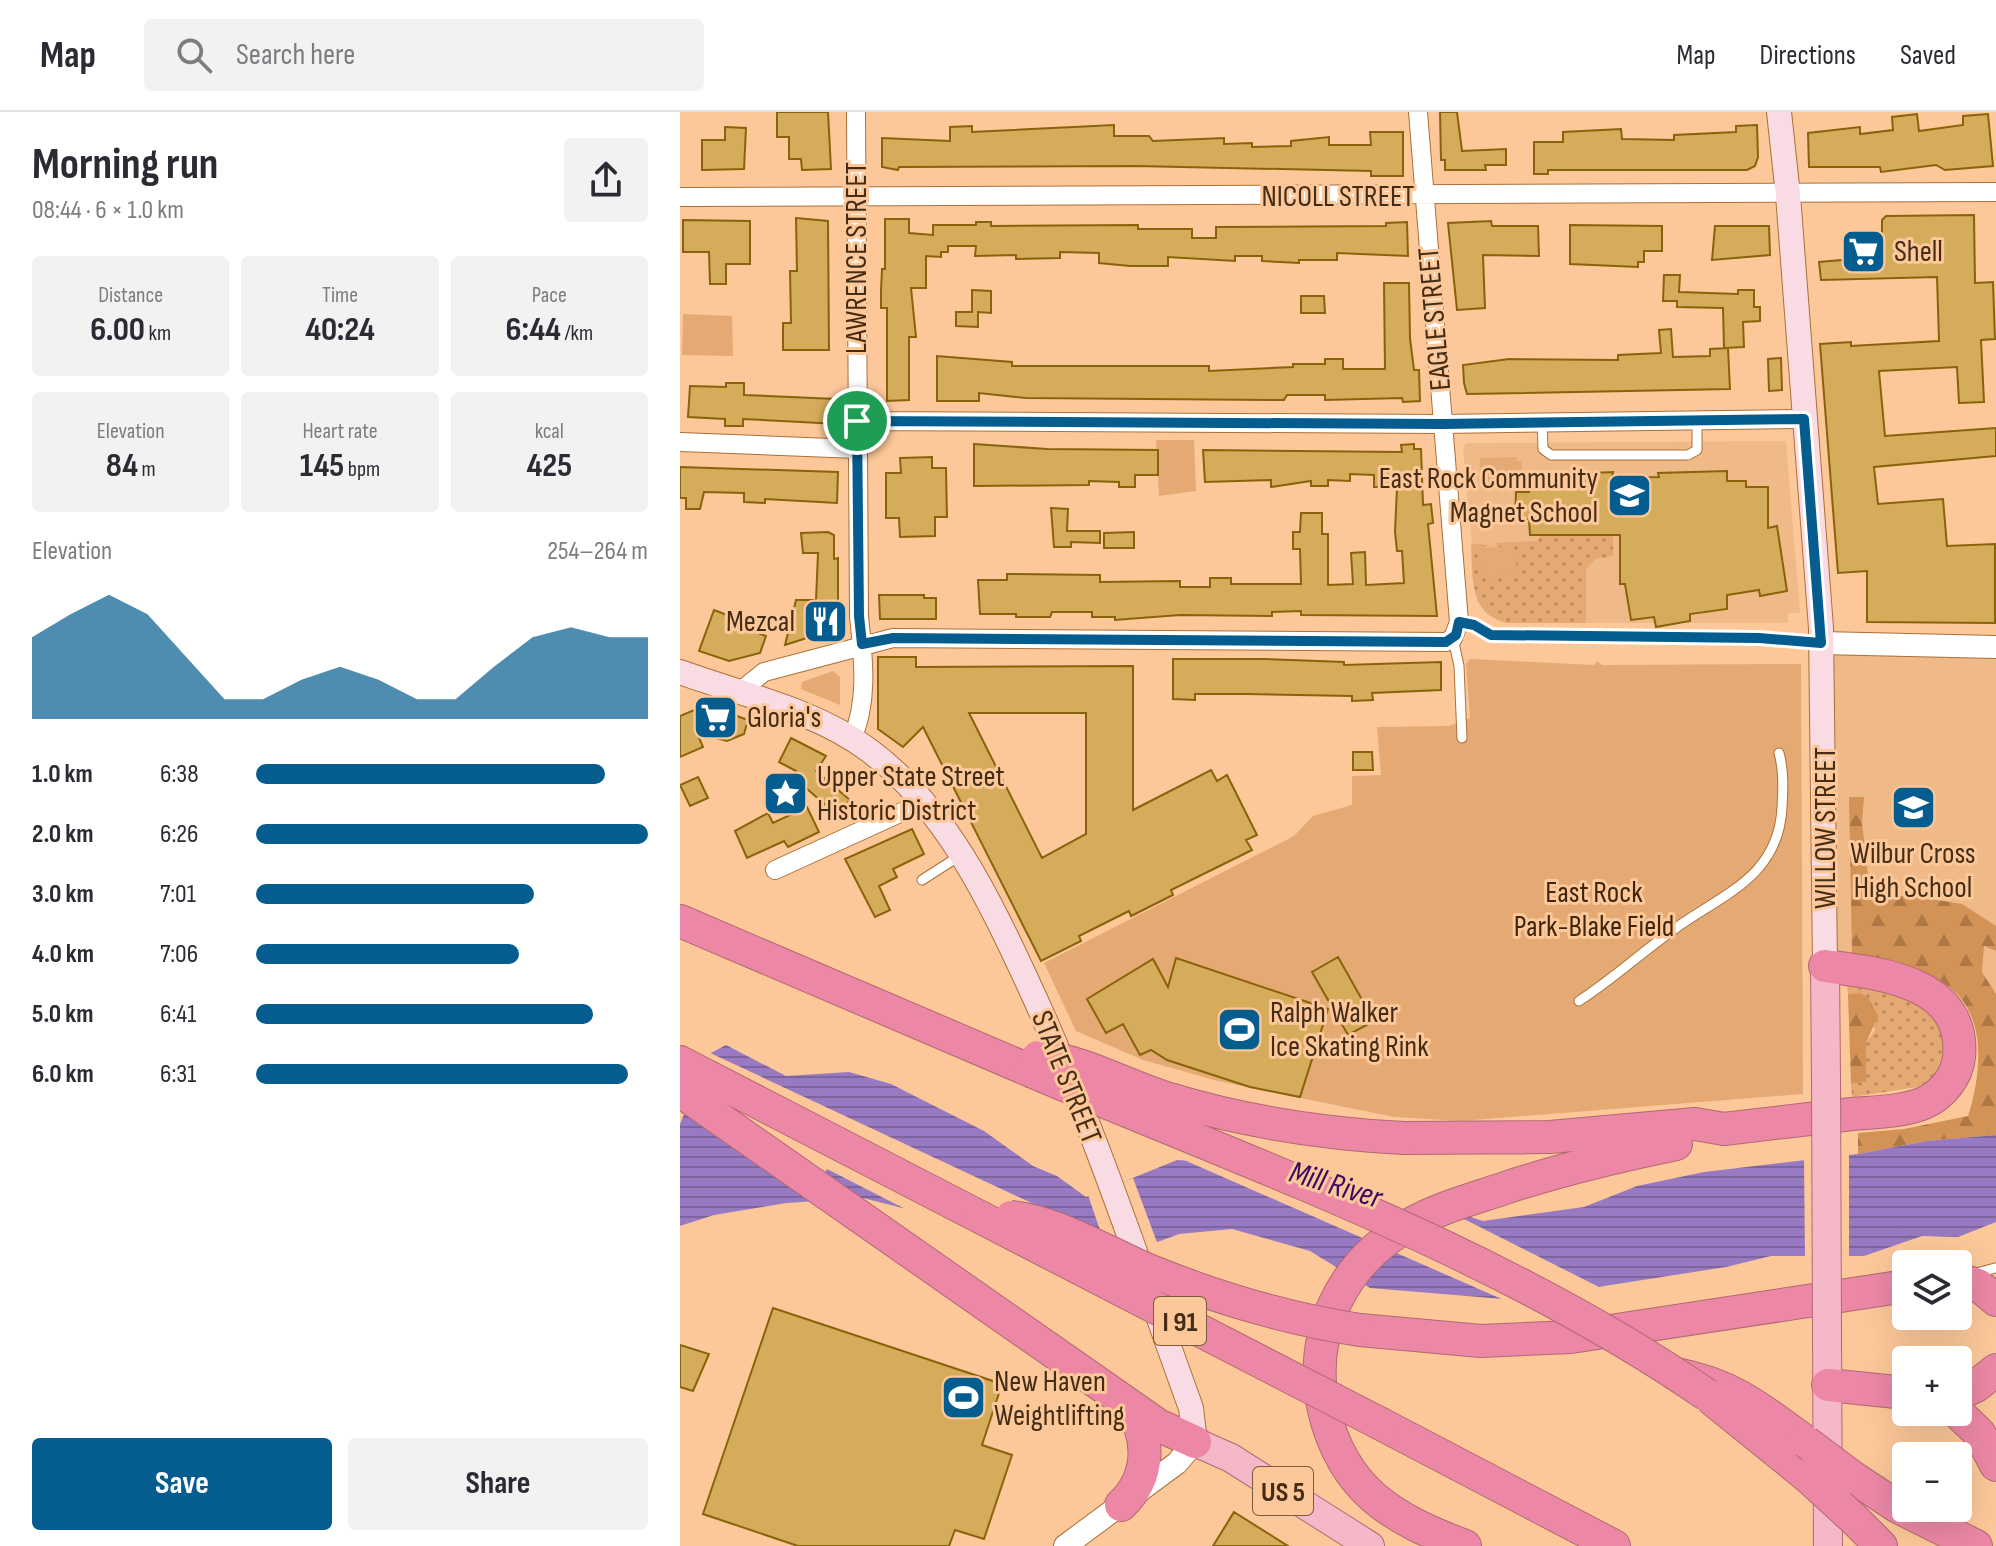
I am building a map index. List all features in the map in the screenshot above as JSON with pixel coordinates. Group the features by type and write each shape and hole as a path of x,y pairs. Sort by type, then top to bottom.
{"highway":[{"path":"680,900 714,935"},
{"path":"680,921 1021,1063 1506,1276 1579,1314 1676,1374 1710,1389 1744,1396 1898,1507 1976,1546"},
{"path":"1465,1546 1397,1517 1368,1492 1341,1456 1326,1417 1320,1372 1324,1330 1340,1291 1363,1262 1396,1233 1427,1215 1477,1197 1577,1166 1697,1140 1724,1129 1913,1107 1941,1092 1955,1073 1959,1042 1948,1010 1913,984 1825,966"},
{"path":"1021,1063 1061,1061 1155,1095 1231,1115 1331,1132 1404,1138 1550,1137 1695,1124 1724,1129"},
{"path":"683,1078 908,1247 1120,1398 1158,1425 1195,1442"},
{"name":"I 91","path":"683,1078 980,1217 1614,1546"},
{"path":"980,1217 1029,1220 1239,1303 1360,1330 1453,1340 1559,1338 1892,1288"},
{"path":"1972,1283 1996,1300"},
{"path":"1972,1388 1996,1370"},
{"path":"1828,1385 1892,1392"},
{"path":"1710,1389 1881,1546"},
{"path":"1120,1398 1138,1422 1145,1449 1139,1482 1121,1505"},
{"path":"1972,1426 1979,1433 1996,1465"}],"main road":[{"name":"WILLOW STREET","path":"1779,112 1788,195 1821,643 1828,1546"},
{"name":"STATE STREET","path":"683,678 799,714 852,739 895,771 924,802 961,855 1000,925 1038,1004 1110,1186 1191,1408 1195,1442"},
{"name":"US 5","path":"1195,1442 1231,1458 1370,1546"}],"street":[{"name":"LAWRENCE STREET","path":"852,739 861,706 862,644 857,449 856,112"},
{"name":"EAGLE STREET","path":"1418,112 1456,630"},
{"name":"NICOLL STREET","path":"680,197 856,194 1424,197 1996,192"},
{"path":"857,421 1442,424 1804,419"},
{"path":"680,442 857,449"},
{"path":"738,693 764,672 893,638 1446,642 1456,630"},
{"path":"1821,643 1996,647"},
{"path":"775,870 924,802"},
{"path":"1065,1546 1185,1457 1195,1442"}],"lane":[{"path":"1542,422 1543,449 1551,455 1688,455 1697,450 1697,420"},
{"path":"1462,738 1456,630 1474,625 1491,635 1773,638 1821,643"},
{"path":"1579,1001 1610,981 1675,928 1749,878 1768,858 1781,826 1783,769 1779,753"},
{"path":"922,880 961,855"},
{"path":"1913,1107 1946,1106"},
{"path":"1972,1275 1995,1268"}],"shaded area":[{"name":"East Rock Community Magnet School","path":"1786,441 1800,613 1788,613 1788,623 1507,623 1488,615 1477,601 1463,447 1467,443"},
{"name":"Wilbur Cross High School","path":"1824,653 1996,659 1996,1012 1973,989 1835,953"}],"green space":[{"path":"683,314 732,316 733,356 682,355"},
{"path":"1156,440 1194,440 1196,491 1159,496"},
{"path":"1517,457 1517,461 1522,461 1522,481 1481,481 1480,458"},
{"path":"1613,534 1613,556 1595,559 1586,570 1586,623 1507,623 1494,618 1479,602 1473,581 1471,544 1492,545 1479,548 1514,547 1497,547 1496,543 1538,541 1541,535"},
{"path":"1514,547 1517,568 1512,575 1481,577 1479,548"},
{"name":"East Rock Park-Blake Field","path":"1470,659 1594,665 1597,661 1602,665 1801,664 1803,1094 1461,1121 1394,1117 1218,1081 1143,1060 1076,1031 1044,963 1294,836 1313,816 1352,805 1352,776 1381,775 1377,727 1449,726 1470,718 1466,664"},
{"path":"833,671 840,677 840,705 801,689 802,682"},
{"path":"1849,797 1864,797 1862,823 1868,876 1883,896 1912,896 1962,904 1996,926 1996,951 1984,946 1982,972 1996,994 1996,1135 1926,1141 1858,1154 1858,1133 1904,1129 1968,1116 1976,1080 1978,1042 1967,1007 1956,993 1940,981 1920,972 1852,953"},
{"path":"1877,984 1937,1013 1950,1056 1931,1085 1852,1097 1851,1084 1866,1082 1866,1043 1875,1030 1860,993 1848,994 1847,985"},
{"path":"1860,993 1868,997 1878,1016 1866,1043 1866,1082 1851,1084 1848,994"}],"water":[{"name":"Mill River","path":"726,1045 786,1076 849,1072 891,1084 984,1131 1033,1166 1057,1176 1086,1197 1177,1160 1211,1162 1384,1190 1483,1221 1584,1207 1637,1186 1704,1172 1858,1154 1926,1141 1996,1135 1996,1222 1958,1237 1922,1236 1864,1256 1771,1256 1726,1267 1515,1300 1370,1288 1310,1251 1232,1229 1179,1234 1109,1260 863,1198 787,1203 714,1215 680,1226 680,1124 709,1054"}],"pier":[{"path":"706,1051 1102,1236 1088,1195 1133,1178 1158,1245 1137,1252 1085,1287 1057,1282 1013,1264 827,1169 822,1178 683,1109"},
{"path":"1241,1138 1292,1151 1456,1215 1603,1289 1513,1304 1175,1156 1210,1158"},
{"path":"1849,1151 1849,1260 1805,1258 1804,1157"}],"building":[{"path":"777,112 828,112 831,169 802,170 801,159 789,159 789,137 777,137"},
{"path":"1440,112 1457,112 1462,151 1506,149 1506,165 1485,165 1486,170 1445,170 1445,160 1441,160"},
{"path":"1917,114 1919,131 1963,125 1963,116 1988,114 1993,166 1945,170 1936,165 1881,172 1880,167 1809,167 1808,133 1860,127 1860,134 1893,130 1892,117"},
{"path":"1114,125 1114,136 1149,136 1153,141 1224,138 1224,144 1252,143 1252,147 1291,146 1291,141 1329,137 1329,145 1371,145 1370,132 1403,132 1403,176 1371,176 1371,171 1136,166 899,167 898,170 882,167 882,138 950,141 950,127 972,126 972,132"},
{"path":"1757,125 1758,157 1755,166 1747,170 1548,170 1548,174 1534,174 1534,142 1563,142 1563,132 1621,129 1622,139 1674,140 1674,135 1736,132 1736,126"},
{"path":"725,127 746,128 744,169 702,170 702,140 725,140"},
{"path":"1974,215 1975,283 1993,282 1995,339 1981,340 1984,402 1959,403 1957,367 1879,371 1885,436 1996,428 1996,456 1874,467 1878,504 1943,499 1947,546 1995,544 1995,623 1867,622 1867,571 1838,573 1820,344 1851,342 1851,346 1939,341 1937,277 1821,280 1819,262 1853,259 1851,234 1882,232 1882,220 1886,216"},
{"path":"796,218 828,221 829,350 783,350 783,323 791,323 790,271 797,271"},
{"path":"885,219 909,219 909,233 933,235 933,225 991,222 991,226 1138,225 1138,229 1192,229 1192,238 1216,238 1216,227 1386,226 1386,223 1407,222 1408,256 1337,253 1337,260 1299,260 1299,263 1262,261 1262,256 1235,256 1235,261 1168,257 1168,266 1130,266 1099,263 1099,253 1060,252 1060,258 1016,259 1016,255 975,256 976,246 948,246 948,252 941,252 941,257 926,256 926,288 911,288 916,337 909,337 909,400 887,401 887,308 881,308"},
{"path":"683,220 750,221 750,264 726,264 726,284 710,284 709,252 683,252"},
{"path":"1491,221 1492,226 1538,226 1539,256 1483,255 1485,308 1457,310 1448,223"},
{"path":"1570,225 1662,226 1662,251 1644,251 1644,262 1638,262 1638,267 1570,264"},
{"path":"1715,226 1769,226 1770,255 1712,260"},
{"path":"1664,275 1680,275 1679,292 1738,294 1738,290 1754,290 1754,307 1760,307 1760,321 1743,322 1744,347 1724,348 1723,308 1677,307 1677,301 1663,301"},
{"path":"1384,283 1409,283 1410,338 1414,370 1419,370 1420,401 1403,402 1402,398 1325,400 1325,395 1287,395 1284,400 1026,398 979,393 979,401 937,401 937,356 1012,362 1012,366 1209,366 1209,371 1293,367 1293,364 1325,364 1325,359 1343,359 1343,369 1385,369"},
{"path":"972,290 991,291 991,313 978,312 978,327 956,326 956,312 972,312"},
{"path":"1301,296 1324,296 1325,313 1301,313"},
{"path":"1671,329 1673,357 1710,356 1710,349 1728,348 1730,389 1467,394 1463,365 1509,359 1618,360 1618,355 1661,353 1659,330"},
{"path":"1781,358 1782,390 1769,391 1768,359"},
{"path":"726,383 744,383 744,395 836,399 838,424 743,419 743,426 725,426 725,419 688,417 690,386 726,387"},
{"path":"974,444 1047,449 1158,450 1158,475 1135,475 1135,487 1119,487 1119,482 1089,481 1089,485 974,486"},
{"path":"1414,444 1414,449 1421,449 1423,505 1431,504 1433,523 1428,524 1437,616 1301,615 1301,611 1272,612 1272,616 1180,615 1115,620 1115,617 1092,617 1092,612 1052,612 1050,617 980,614 978,580 1007,580 1007,574 1100,575 1100,582 1180,581 1180,587 1210,587 1210,578 1231,578 1231,584 1301,584 1300,549 1293,549 1293,532 1300,532 1301,513 1322,513 1322,534 1328,534 1328,585 1353,584 1351,553 1365,552 1366,585 1404,583 1402,551 1397,551 1395,532 1397,487 1374,487 1374,475 1350,474 1350,481 1328,480 1328,486 1311,486 1311,481 1271,487 1271,480 1205,482 1203,450 1402,452 1401,445"},
{"path":"932,457 932,468 946,468 947,517 935,517 935,536 900,537 899,518 886,518 886,473 901,473 900,458"},
{"path":"680,467 838,472 837,503 765,499 765,503 744,502 744,493 704,492 700,509 686,509 686,498 680,498"},
{"name":"East Rock Community Magnet School","path":"1727,471 1727,481 1746,481 1746,487 1768,487 1768,528 1777,526 1787,591 1760,596 1759,590 1727,595 1727,609 1690,614 1690,621 1656,627 1654,617 1631,620 1625,584 1620,584 1620,535 1530,535 1529,519 1515,519 1516,492 1529,492 1528,476 1613,472 1612,478 1659,477 1658,473"},
{"path":"1051,508 1068,509 1067,531 1100,531 1100,543 1071,542 1071,547 1054,547"},
{"path":"828,532 834,535 834,559 838,558 838,628 785,645 796,600 816,600 818,553 803,553 801,533"},
{"path":"1134,532 1134,548 1104,548 1104,533"},
{"path":"879,595 936,598 936,619 880,619"},
{"path":"714,610 745,622 743,628 766,636 760,653 729,661 699,651"},
{"path":"878,657 916,657 916,667 1133,666 1133,810 1211,770 1217,781 1227,775 1257,835 1246,840 1252,850 1171,890 1173,895 1131,916 1129,911 1079,936 1081,941 1041,961 923,727 903,747 878,729","holes":["969,713 1086,713 1086,834 1042,858"]},
{"path":"1173,659 1265,659 1344,662 1344,665 1441,662 1441,690 1372,693 1373,700 1352,701 1352,696 1245,694 1195,694 1195,700 1173,699"},
{"path":"706,705 748,720 744,734 727,741 697,733 703,747 680,757 680,716"},
{"path":"791,738 826,756 816,771 850,800 837,815 798,781 796,771 779,762"},
{"path":"1353,752 1372,752 1373,770 1353,770"},
{"path":"698,777 708,798 690,806 680,785"},
{"path":"807,807 819,832 788,847 784,841 747,858 735,831 768,813 773,823"},
{"path":"912,829 924,854 893,869 897,877 879,886 890,910 875,917 845,859"},
{"path":"1338,957 1374,1021 1348,1035 1312,972"},
{"name":"Ralph Walker Ice Skating Rink","path":"1176,958 1328,1009 1300,1097 1250,1087 1167,1060 1151,1050 1140,1055 1123,1024 1106,1033 1087,999 1153,959 1168,987"},
{"path":"773,1308 1002,1384 982,1445 1012,1455 984,1539 955,1530 949,1546 798,1546 703,1514"},
{"path":"680,1345 709,1354 693,1391 680,1387"},
{"path":"1234,1512 1288,1546 1213,1546"}],"place":[{"name":"Shell","path":"1863,251"},
{"name":"East Rock Community Magnet School","path":"1629,495"},
{"name":"Mezcal","path":"826,621"},
{"name":"Gloria's","path":"716,717"},
{"name":"Upper State Street Historic District","path":"786,793"},
{"name":"Wilbur Cross High School","path":"1913,807"},
{"name":"Ralph Walker Ice Skating Rink","path":"1239,1029"},
{"name":"New Haven Weightlifting","path":"963,1398"}],"route":[{"path":"1804,419 1821,643 1807,639 1491,635 1474,625 1459,622 1456,635 1446,642 893,638 862,644 857,421 1442,424 1804,419"}]}
